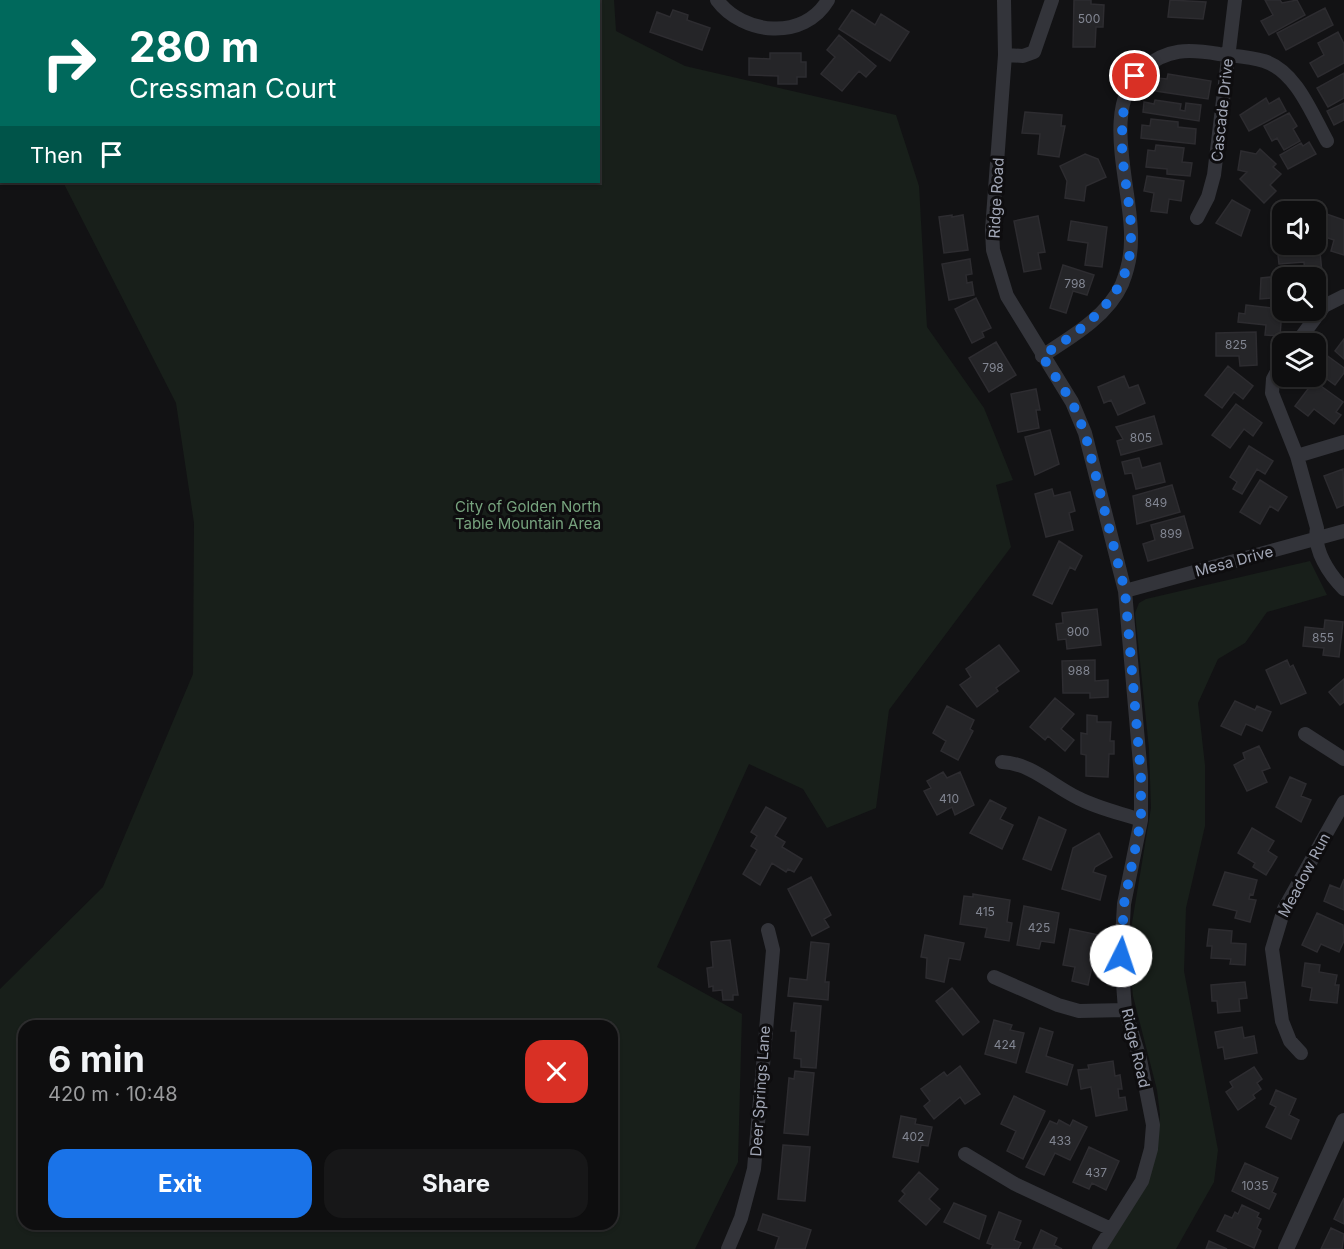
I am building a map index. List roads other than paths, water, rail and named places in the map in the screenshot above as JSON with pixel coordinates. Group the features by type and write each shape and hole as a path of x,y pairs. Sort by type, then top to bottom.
{"street":[{"path":"717,0 729,14 746,23 783,29 805,21 828,0"},
{"name":"Ridge Road","path":"1004,0 1005,55 992,230 993,250 1007,296 1072,402 1085,433 1125,591 1141,776 1141,820 1124,904 1121,956 1125,1010 1140,1059 1153,1125 1151,1149 1142,1181 1099,1249"},
{"path":"1005,55 1023,56 1034,52 1052,0"},
{"name":"Cascade Drive","path":"1197,218 1208,197 1214,176 1235,0"},
{"path":"1042,356 1105,309 1121,286 1130,261 1132,237 1122,164 1122,114 1127,92 1135,76 1168,52 1190,49 1263,61 1279,67 1292,81 1327,141"},
{"path":"1304,333 1324,306 1344,296"},
{"path":"1272,387 1272,393 1297,456 1317,528 1315,539 1328,573 1344,589"},
{"path":"1297,456 1344,442"},
{"name":"Mesa Drive","path":"1125,591 1344,531"},
{"path":"1305,734 1344,759"},
{"path":"1002,762 1018,763 1042,775 1079,799 1141,820"},
{"name":"Meadow Run","path":"1301,1053 1290,1041 1282,1021 1272,949 1284,909 1344,802"},
{"name":"Deer Springs Lane","path":"728,1249 741,1218 754,1168 773,950 768,930"},
{"path":"994,977 1058,1005 1079,1011 1125,1010"},
{"path":"1286,1249 1344,1121"},
{"path":"965,1154 1015,1184 1111,1229"}],"park label":[{"name":"City of Golden North Table Mountain Area","path":"528,514"}]}
